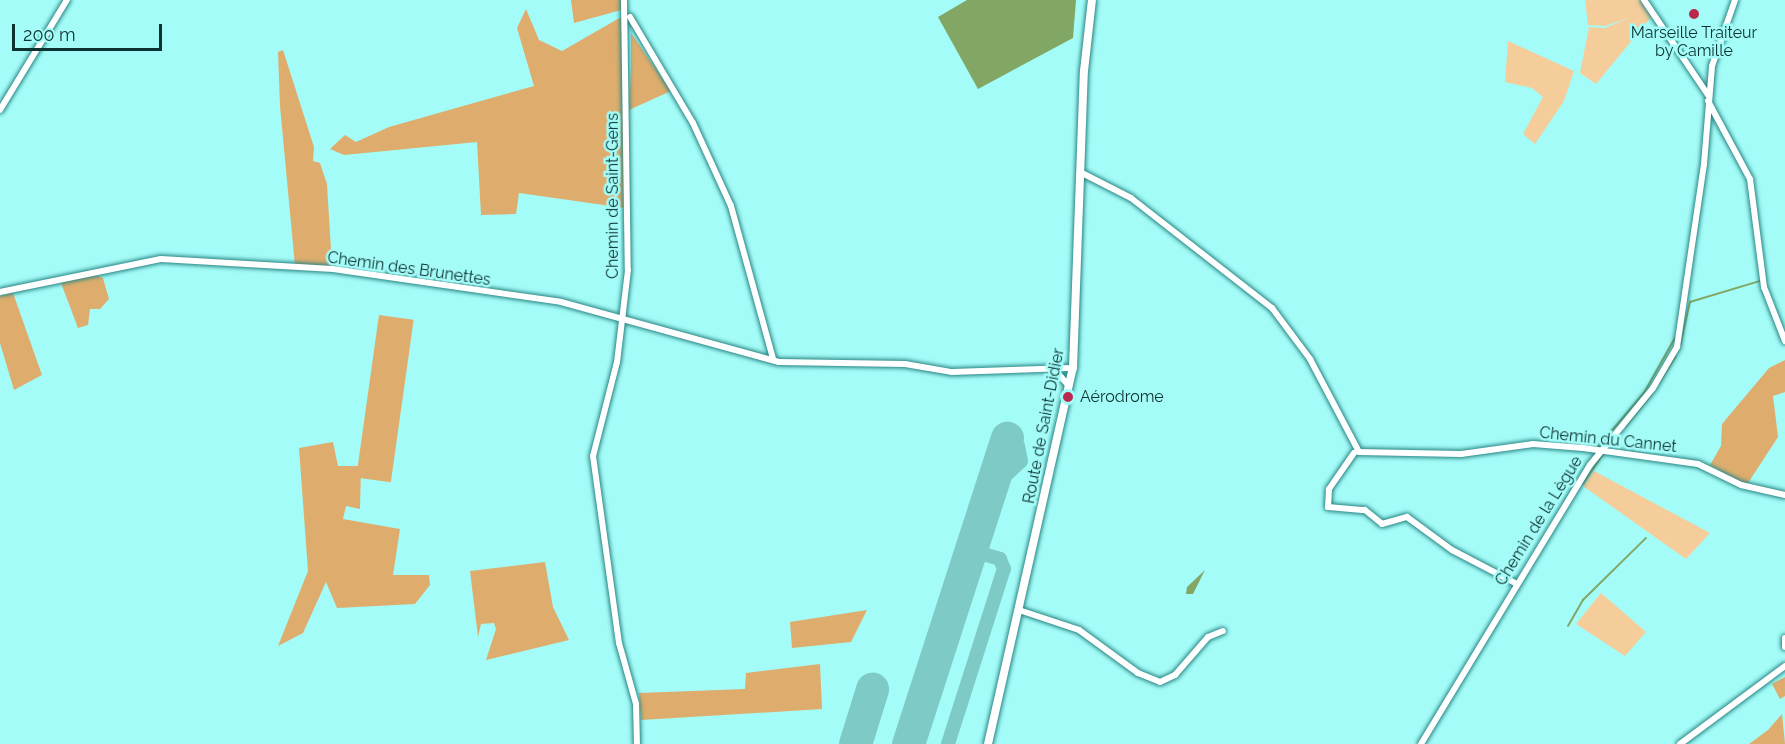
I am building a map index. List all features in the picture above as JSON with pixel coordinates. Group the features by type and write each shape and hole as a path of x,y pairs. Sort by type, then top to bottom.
{"main road":[{"name":"Route de Saint-Didier","path":"988,744 1070,387 1082,172 1084,71 1092,0"}],"street":[{"path":"0,110 67,0"},
{"name":"Chemin de Saint-Gens","path":"624,0 629,14 628,270 622,320 593,456 594,487 620,643 636,704 637,744"},
{"path":"1644,0 1708,98 1750,179 1764,286 1785,341"},
{"name":"Chemin de la Lègue","path":"1421,744 1515,583 1600,451 1653,388 1684,327 1712,66 1735,0"},
{"path":"629,14 693,123 731,206 773,359"},
{"name":"Chemin du Cannet","path":"1082,172 1131,198 1272,308 1310,359 1359,452 1461,454 1533,444 1698,464 1741,485 1785,495"},
{"name":"Chemin des Brunettes","path":"0,292 161,259 333,269 561,302 773,359 905,364 952,372 1072,370"},
{"path":"1056,371 1070,387"},
{"path":"1354,453 1329,489 1328,507 1365,510 1382,524 1407,517 1452,550 1515,583"},
{"path":"1019,610 1079,630 1160,682 1175,675 1208,637 1223,631"},
{"path":"1785,638 1785,646"},
{"path":"1680,744 1785,666"}],"shaded area":[{"path":"571,0 623,0 625,9 574,23"},
{"path":"967,0 1076,0 1073,38 978,89 938,17"},
{"path":"1585,0 1642,0 1652,16 1596,84 1580,73 1589,27 1605,28 1629,18 1605,26 1588,25"},
{"path":"526,9 539,40 562,51 623,16 625,208 519,193 516,214 481,215 477,142 344,155 330,149 345,135 356,142 389,127 534,86 517,28"},
{"path":"631,33 671,91 629,110 631,66"},
{"path":"1508,41 1574,71 1564,101 1535,144 1523,134 1543,97 1532,88 1505,82"},
{"path":"283,50 314,147 313,161 320,163 327,184 332,266 295,266 280,106 278,52"},
{"path":"93,274 103,278 109,299 100,309 90,309 88,325 78,328 61,283"},
{"path":"13,293 42,375 14,390 0,343 0,296"},
{"path":"379,315 414,320 391,482 356,477"},
{"path":"1785,360 1785,392 1773,396 1778,437 1748,483 1742,483 1710,465 1721,446 1722,424 1769,368"},
{"path":"333,442 338,466 361,466 360,509 346,506 343,519 400,529 393,575 429,575 430,585 415,604 337,608 326,582 303,633 278,646 308,571 299,448"},
{"path":"1594,471 1710,533 1686,559 1583,486"},
{"path":"545,562 553,607 569,640 486,660 496,629 494,623 481,624 478,637 470,571"},
{"path":"1205,570 1193,594 1186,594 1187,587"},
{"path":"1601,593 1646,632 1625,656 1576,624"},
{"path":"867,610 851,642 792,648 790,622"},
{"path":"820,664 822,709 641,720 639,693 745,689 746,673"},
{"path":"1785,677 1785,696 1780,699 1772,684"},
{"path":"1782,714 1785,744 1749,744 1768,730"}],"waterway":[{"path":"1680,347 1690,302 1760,281"},
{"path":"1598,447 1644,393 1675,338"},
{"path":"1659,383 1675,357"},
{"path":"1626,426 1651,395"},
{"path":"1583,484 1603,454"},
{"path":"1568,626 1583,600 1646,538"}],"taxiway":[{"path":"990,490 1021,461 1018,446 1006,443"},
{"path":"948,744 1004,569 1000,559 971,550"}],"runway":[{"path":"908,744 1007,438"},
{"path":"855,744 872,689"}],"place":[{"name":"Marseille Traiteur by Camille","path":"1694,14"},
{"name":"Aérodrome","path":"1068,397"}]}
